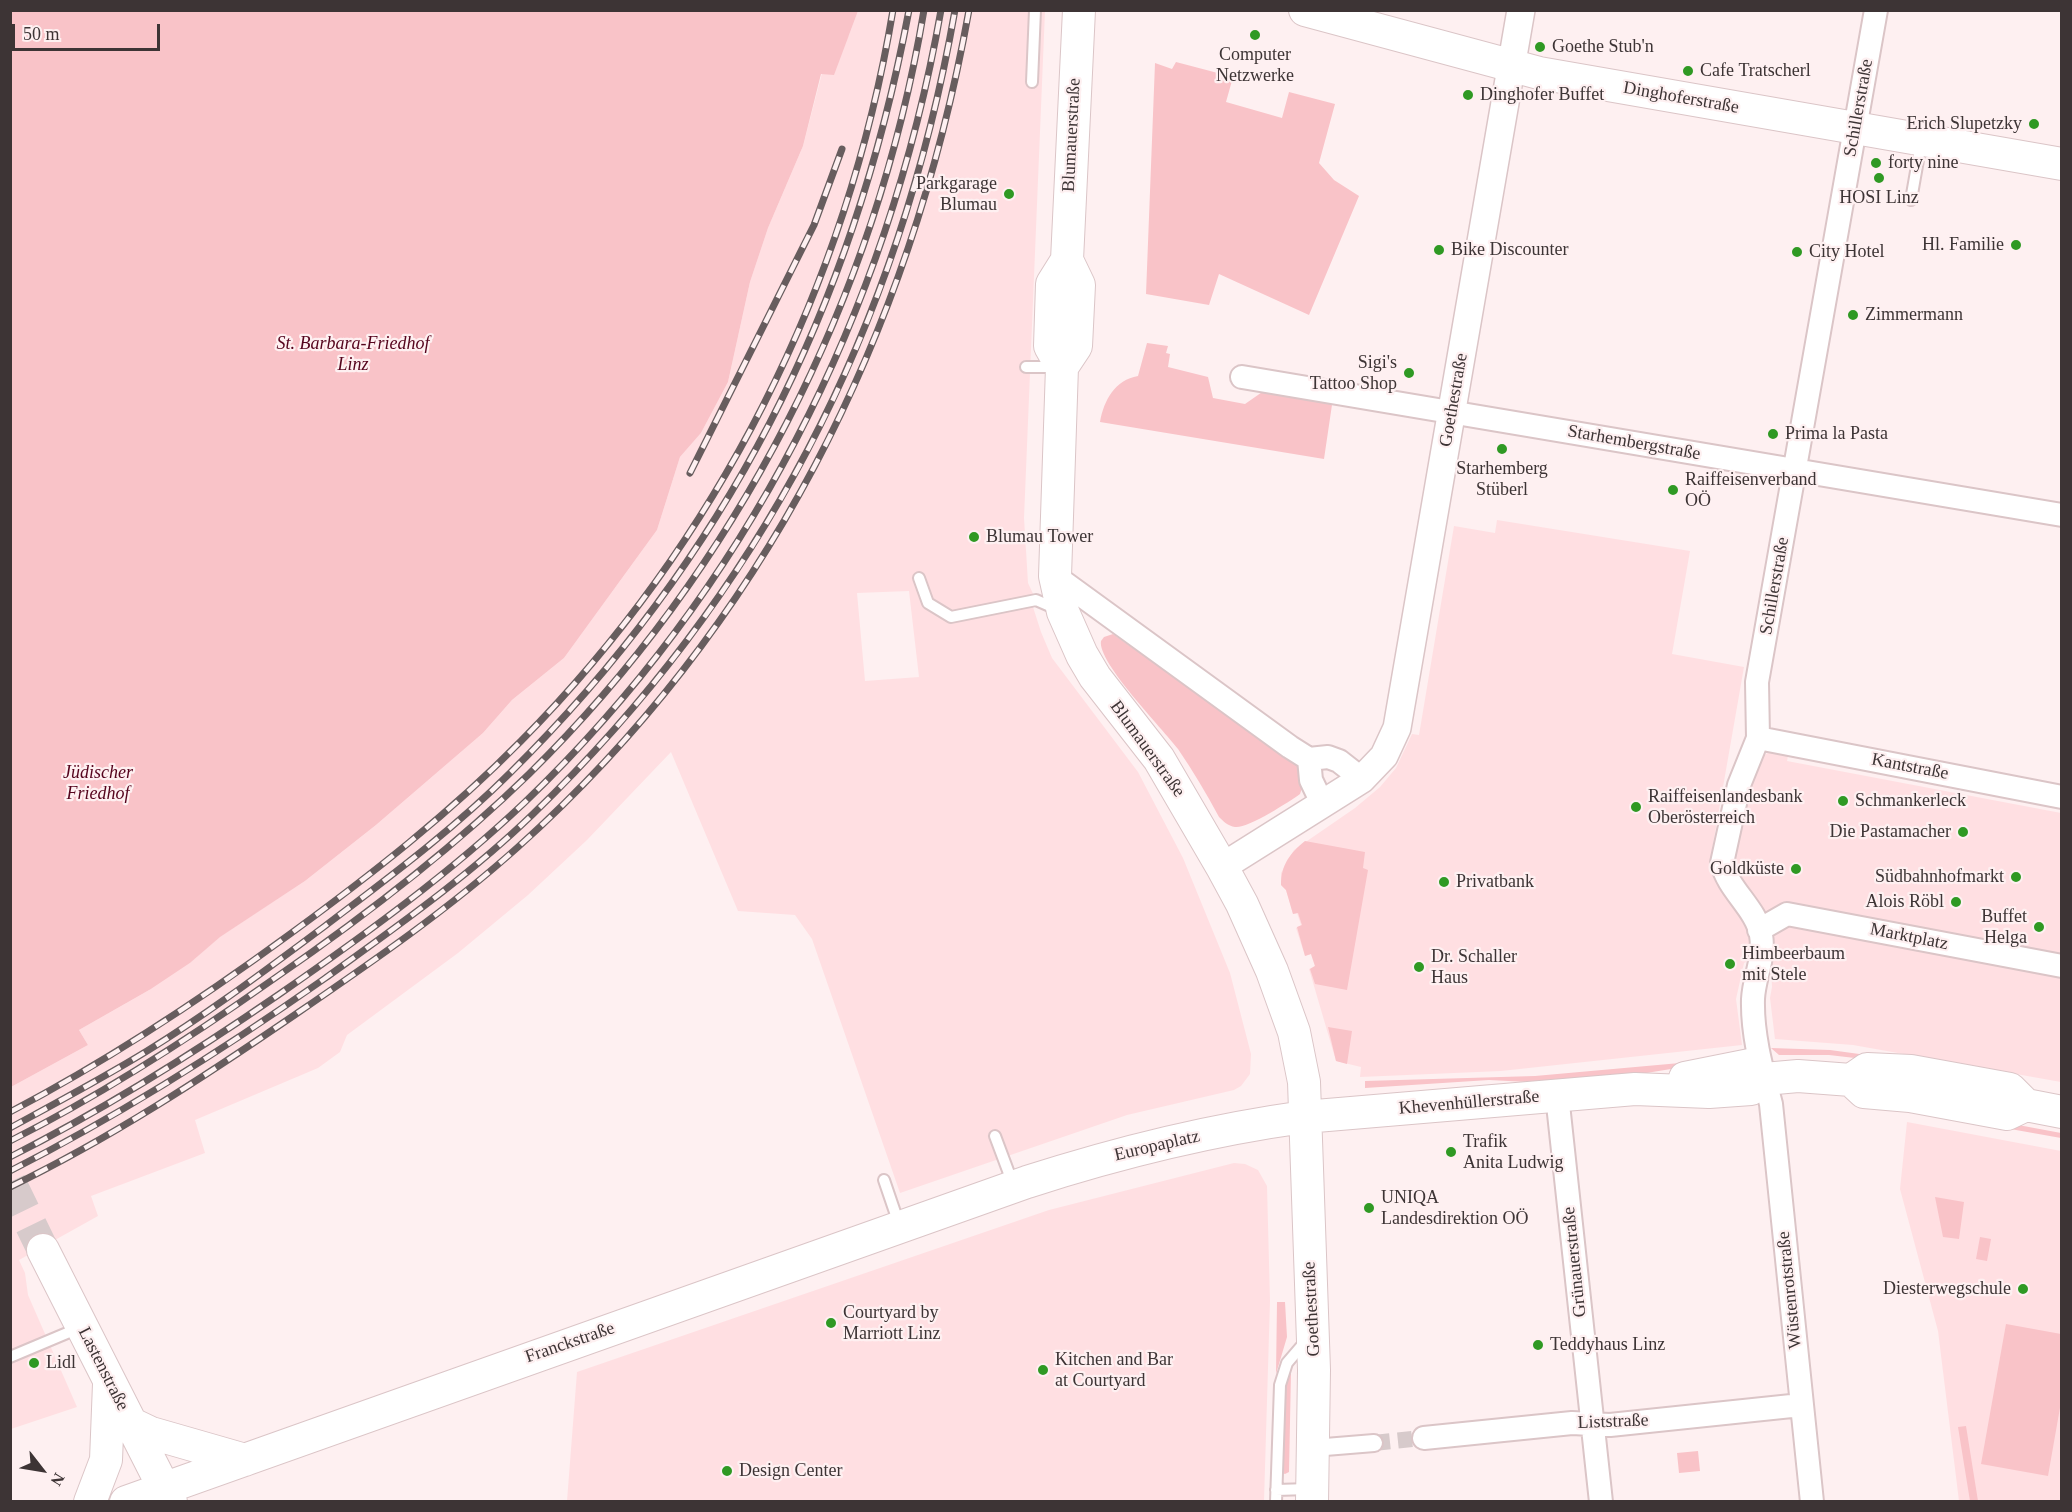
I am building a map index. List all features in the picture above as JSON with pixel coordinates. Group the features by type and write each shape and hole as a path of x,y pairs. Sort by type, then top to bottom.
{"main road":[{"name":"Blumauerstraße","path":"1079,10 1067,260 1052,284 1050,346 1062,367 1055,576 1063,612 1082,655 1095,677 1159,759 1242,904 1285,1004 1294,1032 1304,1082 1304,1118"},
{"name":"Dinghoferstraße","path":"1305,10 1539,73 2061,164"},
{"name":"Khevenhüllerstraße","path":"1304,1118 1635,1089 1709,1092 1751,1089 1764,1079 1798,1076 1851,1080 1867,1069 1911,1071 2010,1089 2025,1105 2061,1112"},
{"name":"Europaplatz","path":"1014,1187 1117,1154 1255,1124 1304,1118"},
{"name":"Goethestraße","path":"1304,1118 1313,1333 1312,1495"},
{"name":"Franckstraße","path":"126,1502 167,1495 245,1460 444,1387 1014,1187"},
{"name":"Lastenstraße","path":"43,1250 167,1495"},
{"path":"90,1502 106,1460 109,1383"},
{"path":"130,1423 151,1433 245,1460"}],"street":[{"name":"Goethestraße","path":"1222,867 1362,779 1384,756 1401,713 1521,10"},
{"name":"Schillerstraße","path":"1764,1079 1756,1046 1753,999 1762,957 1759,930 1724,874 1722,862 1739,785 1758,738 1757,682 1876,10"},
{"name":"Starhembergstraße","path":"1242,376 2061,515"},
{"path":"1055,576 1319,758 1349,767 1362,779"},
{"name":"Kantstraße","path":"1758,738 2061,797"},
{"path":"1319,758 1311,780 1323,805"},
{"name":"Marktplatz","path":"1759,930 1787,914 2061,966"},
{"name":"Wüstenrotstraße","path":"1764,1079 1771,1104 1812,1502"},
{"name":"Grünauerstraße","path":"1557,1095 1601,1502"},
{"name":"Liststraße","path":"1418,1438 1572,1423 1610,1425 1801,1405"},
{"path":"1313,1448 1374,1443"}],"lane":[{"path":"1032,82 1035,10"},
{"path":"1911,200 1921,139"},
{"path":"1026,367 1062,367"},
{"path":"919,579 928,603 951,617 1036,600 1063,612"},
{"path":"995,1136 1014,1187"},
{"path":"884,1180 900,1227"},
{"path":"10,1357 82,1327"},
{"path":"1276,1502 1280,1385 1287,1363 1313,1333"},
{"path":"1276,1490 1312,1495"}],"shaded area":[{"path":"858,11 1045,11 1024,518 1028,583 1036,600 1033,607 1041,632 1052,658 1138,772 1183,858 1230,973 1251,1054 1250,1074 1241,1086 1234,1090 1127,1115 900,1193 812,939 795,915 738,911 671,752 587,840 528,895 458,953 347,1035 340,1052 318,1068 195,1120 205,1153 91,1196 98,1216 19,1260 25,1273 28,1295 77,1407 11,1429 11,1087 88,1045 79,1030 151,989 190,963 219,937 305,881 376,825 483,733 512,700 564,658 657,530 680,457 701,433 728,382 750,282 768,228 803,146 822,73 849,35","holes":["909,591 919,677 865,681 857,593"]},
{"path":"1497,520 1690,551 1672,654 1744,667 1709,867 1716,868 1750,928 1754,958 1744,963 1736,999 1742,1045 1501,1071 1360,1077 1361,1067 1336,1061 1309,969 1315,966 1311,954 1305,956 1296,928 1301,925 1297,913 1293,914 1286,890 1281,885 1281,873 1294,850 1355,808 1380,787 1396,768 1412,734 1419,735 1454,526 1495,533"},
{"path":"1774,749 1789,751 1787,761 2061,813 2061,1082 1853,1045 1775,1039 1770,998 1772,987 1770,947 1732,865 1749,782 1763,756"},
{"path":"1907,1122 2061,1151 2061,1501 1959,1501 1938,1331 1900,1189"},
{"path":"1234,1163 1245,1164 1258,1170 1267,1186 1270,1301 1264,1501 567,1501 577,1372 1049,1210"}],"green space":[{"name":"St. Barbara-Friedhof Linz","path":"11,10 858,11 834,75 821,74 803,146 768,228 750,282 728,382 701,433 680,457 657,530 564,658 512,700 483,733 376,825 305,881 220,937 190,963 151,989 79,1030 88,1045 11,1087"},
{"path":"1176,62 1233,77 1226,102 1282,118 1289,92 1335,104 1319,163 1334,180 1359,196 1309,315 1219,274 1209,305 1146,294 1155,63 1172,69"},
{"path":"1147,343 1168,346 1166,353 1170,354 1168,367 1208,377 1213,398 1245,404 1268,388 1333,398 1324,459 1100,422 1104,406 1112,392 1123,382 1138,376"},
{"path":"1113,634 1298,765 1303,785 1300,794 1249,824 1235,827 1224,822 1178,749 1109,664 1101,641 1104,637"},
{"path":"1305,841 1365,852 1363,868 1368,870 1347,990 1315,984 1310,969 1315,966 1311,954 1305,956 1297,927 1302,925 1298,913 1293,914 1286,890 1281,885 1287,860"},
{"path":"1328,1027 1352,1031 1347,1064 1336,1061"},
{"path":"1771,1048 1830,1050 1896,1059 1898,1063 1829,1055 1779,1055"},
{"path":"1731,1052 1733,1059 1640,1074 1547,1083 1489,1080 1365,1088 1365,1081 1535,1076 1680,1063"},
{"path":"1927,1108 2061,1133 2061,1138 1926,1114"},
{"path":"1935,1197 1964,1202 1959,1239 1943,1237"},
{"path":"1980,1237 1991,1239 1987,1261 1976,1259"},
{"path":"1277,1302 1285,1302 1287,1337 1276,1374"},
{"path":"2006,1324 2061,1334 2061,1402 2048,1476 1981,1464"},
{"path":"1291,1372 1289,1472 1285,1474 1282,1473 1283,1390"},
{"path":"1966,1426 1978,1501 1970,1501 1958,1427"},
{"path":"1698,1451 1700,1471 1679,1473 1677,1453"}],"tunnel":[{"path":"10,1182 43,1250"},
{"path":"1374,1443 1412,1439"}],"railway":[{"path":"10,1112 83,1072 188,1006 350,889 438,818 494,768 592,664 656,582 713,495 764,404 807,310 843,213 872,112 893,10"},
{"path":"10,1128 114,1071 193,1021 325,926 420,853 510,773 587,691 656,606 716,516 770,423 815,326 853,225 885,120 909,10"},
{"path":"10,1141 112,1085 178,1044 309,955 438,856 469,829 529,774 604,694 672,609 733,518 786,423 833,324 871,222 902,117 924,10"},
{"path":"10,1157 115,1100 215,1037 281,993 437,879 524,803 603,720 675,632 740,538 796,440 844,337 885,231 917,122 941,10"},
{"path":"10,1171 131,1104 209,1056 324,979 405,920 509,837 615,729 688,639 753,545 810,446 858,344 898,237 931,126 955,10"},
{"path":"10,1187 84,1148 192,1084 381,955 437,913 518,847 606,761 684,669 754,570 814,467 866,359 909,246 943,130 969,10"},
{"path":"690,473 814,225 842,149"}],"place":[{"name":"Computer Netzwerke","path":"1255,35"},
{"name":"Goethe Stub'n","path":"1540,47"},
{"name":"Cafe Tratscherl","path":"1688,71"},
{"name":"Dinghofer Buffet","path":"1468,95"},
{"name":"Erich Slupetzky","path":"2034,124"},
{"name":"forty nine","path":"1876,163"},
{"name":"HOSI Linz","path":"1879,178"},
{"name":"Parkgarage Blumau","path":"1009,194"},
{"name":"Hl. Familie","path":"2016,245"},
{"name":"Bike Discounter","path":"1439,250"},
{"name":"City Hotel","path":"1797,252"},
{"name":"Zimmermann","path":"1853,315"},
{"name":"Sigi's Tattoo Shop","path":"1409,373"},
{"name":"Prima la Pasta","path":"1773,434"},
{"name":"Starhemberg Stüberl","path":"1502,449"},
{"name":"Raiffeisenverband OÖ","path":"1673,490"},
{"name":"Blumau Tower","path":"974,537"},
{"name":"Schmankerleck","path":"1843,801"},
{"name":"Raiffeisenlandesbank Oberösterreich","path":"1636,807"},
{"name":"Die Pastamacher","path":"1963,832"},
{"name":"Goldküste","path":"1796,869"},
{"name":"Südbahnhofmarkt","path":"2016,877"},
{"name":"Privatbank","path":"1444,882"},
{"name":"Alois Röbl","path":"1956,902"},
{"name":"Buffet Helga","path":"2039,927"},
{"name":"Himbeerbaum mit Stele","path":"1730,964"},
{"name":"Dr. Schaller Haus","path":"1419,967"},
{"name":"Trafik Anita Ludwig","path":"1451,1152"},
{"name":"UNIQA Landesdirektion OÖ","path":"1369,1208"},
{"name":"Diesterwegschule","path":"2023,1289"},
{"name":"Courtyard by Marriott Linz","path":"831,1323"},
{"name":"Teddyhaus Linz","path":"1538,1345"},
{"name":"Lidl","path":"34,1363"},
{"name":"Kitchen and Bar at Courtyard","path":"1043,1370"},
{"name":"Design Center","path":"727,1471"}],"park label":[{"name":"Jüdischer Friedhof","path":"98,783"}]}
